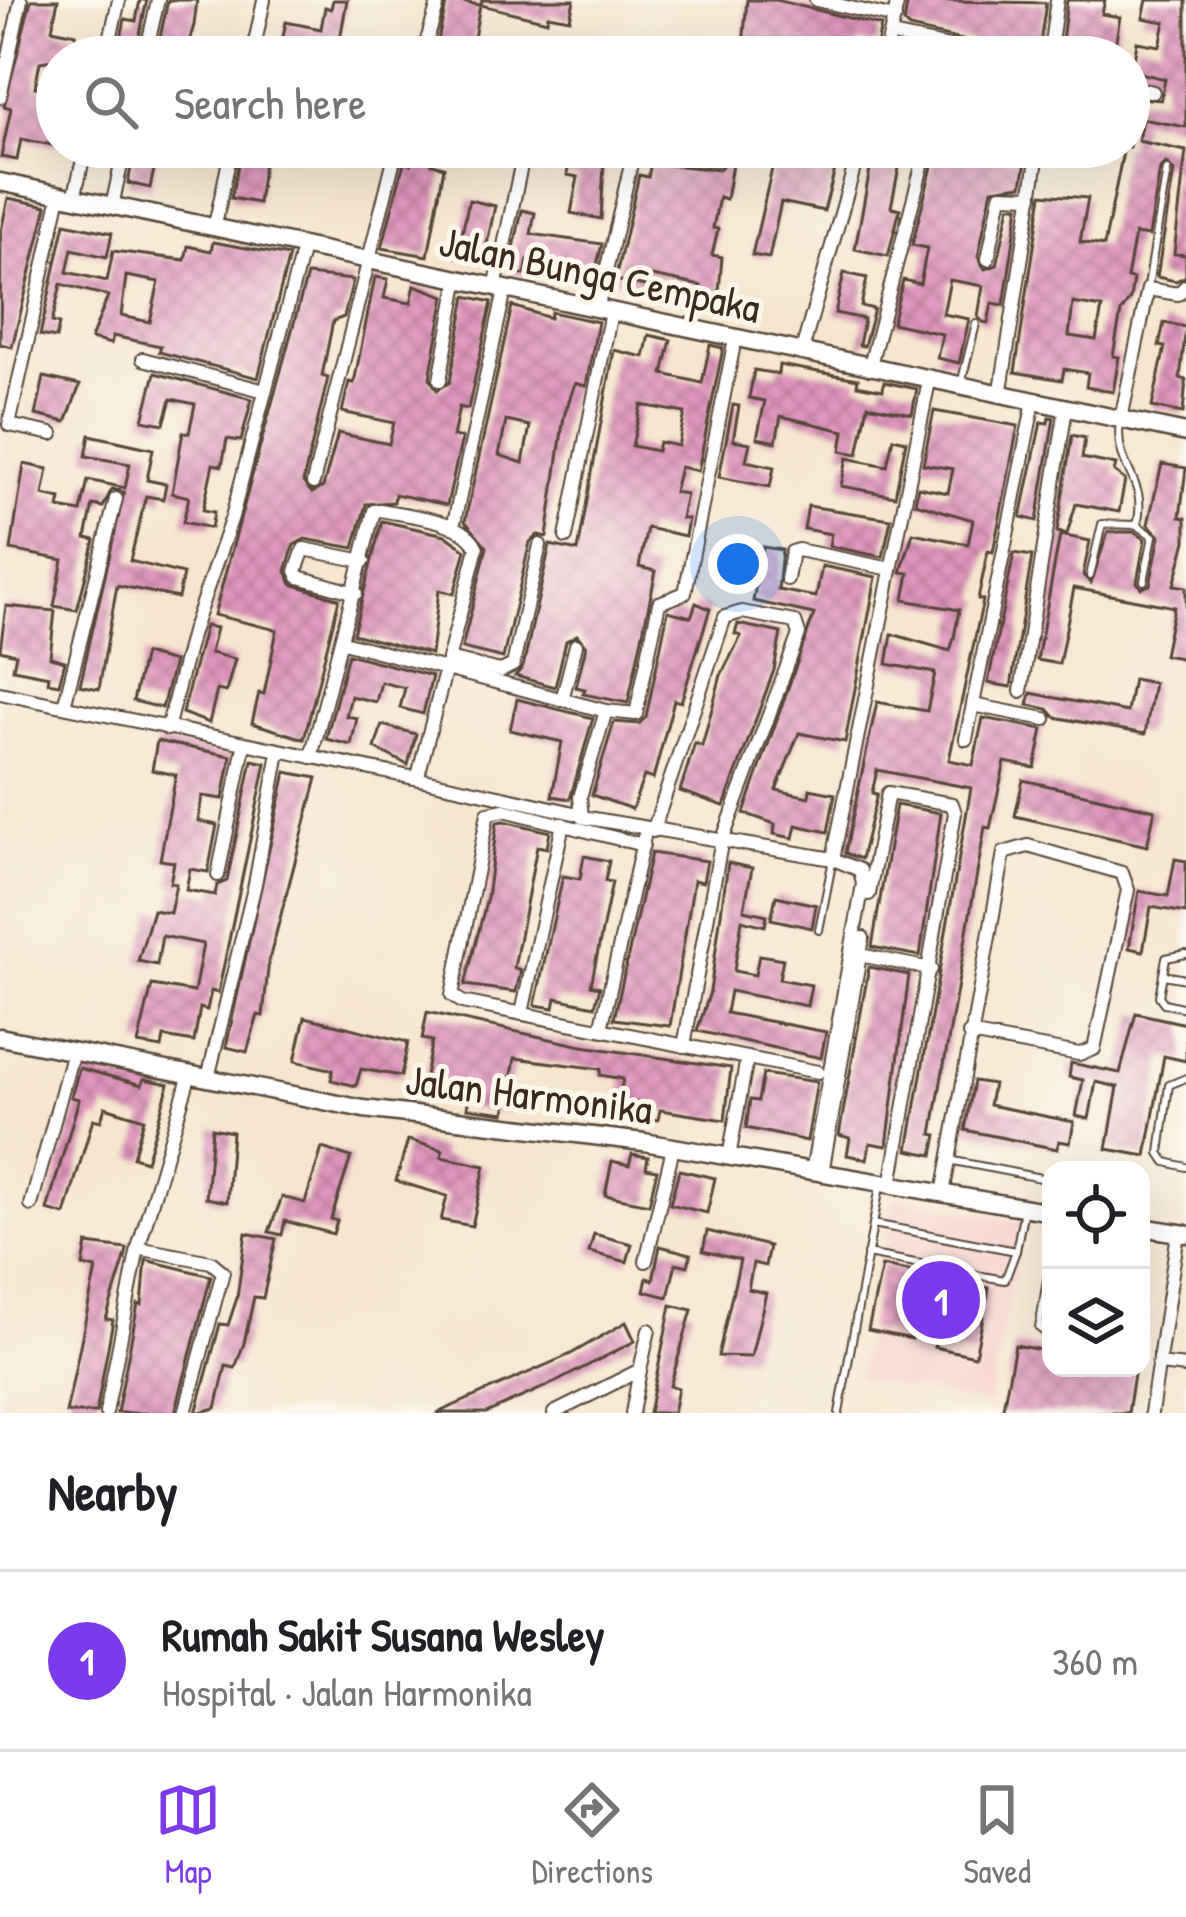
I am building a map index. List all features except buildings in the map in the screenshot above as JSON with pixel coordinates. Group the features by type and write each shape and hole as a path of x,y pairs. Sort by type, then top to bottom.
{"street":[{"path":"0,97 21,0"},
{"path":"111,36 119,0"},
{"path":"150,36 158,0"},
{"path":"256,36 264,0"},
{"path":"816,0 896,18"},
{"path":"897,36 892,35 898,0"},
{"path":"1052,36 1058,0"},
{"path":"428,36 437,7"},
{"path":"52,434 10,424 78,168"},
{"path":"112,206 120,168"},
{"path":"214,229 227,168"},
{"path":"314,483 391,168"},
{"path":"453,526 521,168"},
{"path":"566,537 630,168"},
{"path":"801,354 854,168"},
{"path":"869,369 922,168"},
{"path":"1000,396 1036,168"},
{"name":"Jalan Bunga Cempaka","path":"0,182 1186,433"},
{"path":"988,260 1001,195 1032,196"},
{"path":"167,729 303,248"},
{"path":"440,380 458,282"},
{"path":"1120,419 1148,289 1178,294 1186,286"},
{"path":"446,663 562,700 636,714 659,603 685,592 735,339"},
{"path":"143,358 266,392"},
{"path":"833,860 929,381"},
{"path":"966,739 1034,401"},
{"path":"1021,691 1066,409"},
{"path":"64,706 116,499"},
{"path":"311,757 378,509 453,526 474,539 478,552 418,776"},
{"path":"344,642 502,671 512,665 539,545"},
{"path":"356,593 299,577 296,571 304,549 364,561"},
{"path":"787,579 792,553 798,550 891,569"},
{"path":"602,1029 647,835 725,617 742,612 795,622 799,634 721,844 684,1046"},
{"path":"562,700 576,645"},
{"path":"0,693 244,746 418,776 647,835"},
{"path":"973,705 1045,719"},
{"path":"578,814 606,711"},
{"path":"218,875 244,746"},
{"path":"106,1413 138,1248 199,1076 255,884 279,752"},
{"path":"816,1172 860,956 884,797 895,793 955,808 931,969 886,1184"},
{"path":"816,1172 863,884 860,870 833,860 562,824 498,809 488,813 451,991 462,1002 818,1072"},
{"path":"522,1013 562,824"},
{"path":"943,1194 969,1034 1004,854 1028,846 1123,873 1128,890 1094,1049 1079,1054 969,1034"},
{"path":"860,956 931,969"},
{"name":"Jalan Harmonika","path":"0,1036 406,1116 673,1148 1042,1211"},
{"path":"32,1204 73,1051"},
{"path":"729,1157 747,1058"},
{"path":"646,1261 673,1148"},
{"path":"1150,1228 1182,1233 1151,1413"},
{"path":"138,1248 211,1262 223,1272 185,1413"},
{"path":"632,1413 649,1330"},
{"path":"1159,1364 1186,1367"},
{"path":"554,1413 640,1370"}],"lane":[{"path":"1148,289 1167,170"},
{"path":"961,387 976,324"},
{"path":"1120,419 1118,456 1142,499 1137,525"},
{"path":"1090,576 1102,524 1137,525 1153,536 1144,581"},
{"path":"819,930 833,860"},
{"path":"1186,954 1170,954 1160,1000 1186,1007"},
{"path":"1163,974 1186,979"},
{"path":"1186,1078 1169,1085 1160,1154 1166,1162 1186,1167"},
{"path":"949,1160 1042,1178"},
{"path":"838,1413 873,1224 886,1184"},
{"path":"942,1269 1005,1280 1024,1208"},
{"path":"873,1224 1016,1251"},
{"path":"867,1254 926,1265"}],"shaded area":[{"path":"893,1197 1024,1222 988,1404 858,1378"}],"place":[{"name":"Rumah Sakit Susana Wesley","path":"941,1300"}]}
